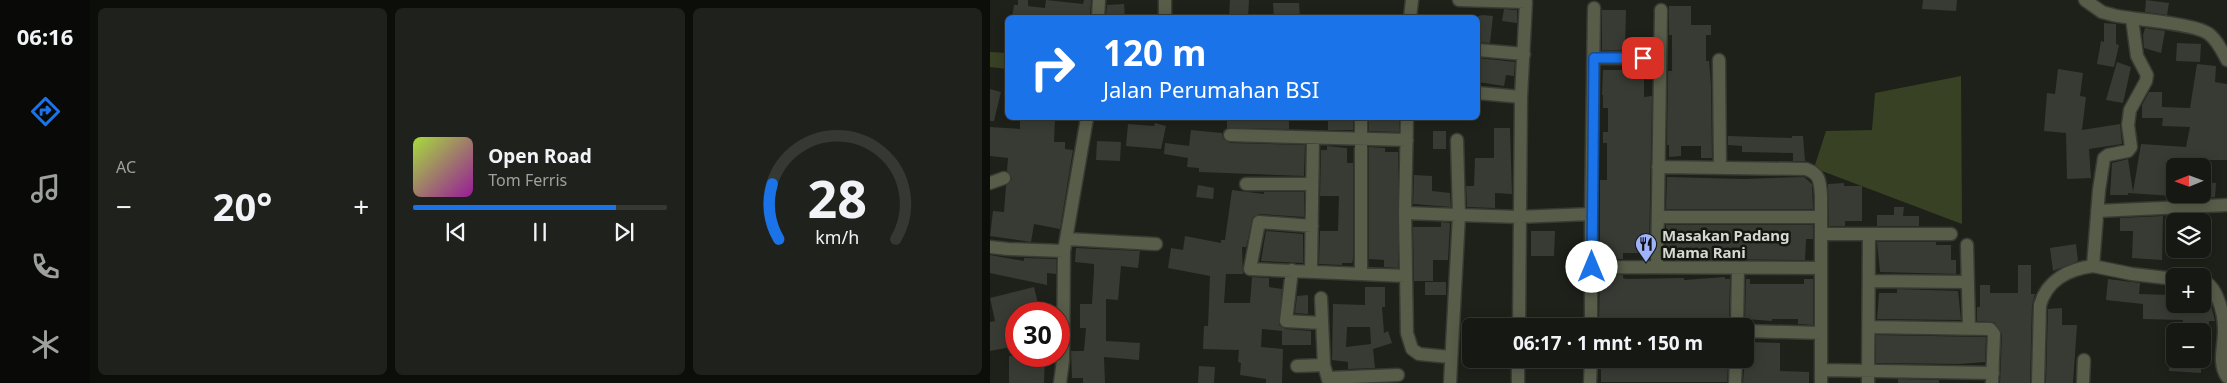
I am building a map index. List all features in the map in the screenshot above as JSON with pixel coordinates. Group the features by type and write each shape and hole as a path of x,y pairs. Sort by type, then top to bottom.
{"street":[{"path":"1098,15 1099,0"},
{"path":"1164,15 1165,0"},
{"path":"1410,15 1412,0"},
{"path":"1458,0 1526,2 1521,97 1518,318"},
{"path":"2085,0 2102,12 2132,20 2193,27 2208,33 2217,42 2227,60"},
{"path":"1591,318 1594,8"},
{"path":"1657,267 1661,10"},
{"path":"2093,266 2097,211 2104,158 2108,154 2128,151 2131,147 2128,125 2130,110 2146,81 2147,75 2137,56 2132,20"},
{"path":"1480,50 1524,54"},
{"path":"1594,58 1660,58"},
{"path":"1720,60 1720,168"},
{"path":"1480,93 1521,97"},
{"path":"1060,383 1063,360 1066,245 1087,120"},
{"path":"1361,120 1361,272"},
{"path":"1407,120 1405,213 1407,333 1412,349 1419,354 1450,357"},
{"path":"1230,135 1407,140"},
{"path":"1312,270 1313,138"},
{"path":"1450,383 1459,215 1457,140"},
{"path":"1658,167 1806,169 1815,172 1819,177 1822,234 1821,377 1993,378 1993,330 1868,327"},
{"path":"990,183 1004,178"},
{"path":"1246,184 1312,184"},
{"path":"2097,211 2227,205"},
{"path":"1405,213 1519,217 1591,214"},
{"path":"1658,217 1821,217"},
{"path":"1312,226 1258,222 1250,269 1361,272 1406,276"},
{"path":"1822,234 1951,234"},
{"path":"1868,377 1869,234"},
{"path":"990,247 1008,250 1066,245 1156,244"},
{"path":"1966,245 1969,328"},
{"path":"2038,383 2040,305 2042,296 2055,280 2067,273 2093,266 2132,274 2166,278"},
{"path":"1592,267 1821,268"},
{"path":"1737,318 1738,268"},
{"path":"1292,270 1286,321 1321,323"},
{"path":"1869,281 1968,282"},
{"path":"2211,286 2224,324 2222,360 2223,369 2227,377"},
{"path":"1321,298 1324,365 1329,380 1398,374"},
{"path":"1754,331 1821,333"},
{"path":"2084,360 2084,383"},
{"path":"1297,366 1324,365"},
{"path":"1518,368 1518,383"},
{"path":"1590,368 1590,383"},
{"path":"1735,383 1736,368"}],"green space":[{"path":"990,52 1005,53 1005,69 990,67"},
{"path":"1961,76 1962,224 1814,168 1826,131 1872,130 1875,93"}],"building":[{"path":"1018,0 1028,0 1028,6 1045,8 1046,0 1083,4 1084,0 1091,0 1090,15 1012,15 1014,5 1018,5"},
{"path":"1230,0 1249,0 1248,15 1229,15"},
{"path":"1923,0 1957,0 1956,11 1922,9"},
{"path":"2146,0 2169,3 2167,15 2145,12"},
{"path":"1273,3 1299,3 1300,15 1274,15"},
{"path":"1124,4 1125,15 1106,15 1107,5"},
{"path":"1669,6 1691,6 1691,25 1711,25 1711,35 1706,35 1706,61 1709,61 1711,85 1712,158 1701,158 1701,146 1681,146 1681,156 1669,157 1669,145 1667,145 1668,71 1672,71 1672,35 1669,35"},
{"path":"1504,9 1517,10 1517,23 1502,21"},
{"path":"1602,10 1626,10 1625,50 1602,50"},
{"path":"1480,16 1493,16 1490,43 1480,42"},
{"path":"2104,23 2116,24 2116,44 2119,45 2114,67 2097,64 2101,41 2104,42"},
{"path":"2145,28 2165,31 2161,53 2144,48 2143,35"},
{"path":"2177,43 2201,44 2200,62 2176,61"},
{"path":"1480,58 1515,62 1514,76 1506,75 1504,86 1480,82"},
{"path":"2117,62 2131,67 2123,103 2106,100"},
{"path":"2197,64 2216,66 2215,82 2227,84 2227,160 2166,158 2166,195 2128,193 2128,195 2110,195 2112,163 2128,159 2133,192 2141,144 2186,147 2190,127 2162,126 2163,118 2142,118 2142,105 2149,92 2162,92 2162,107 2190,108"},
{"path":"1632,66 1644,66 1644,97 1652,96 1649,253 1623,253 1623,259 1600,259 1600,180 1607,180 1607,143 1603,143 1603,132 1608,132 1608,108 1603,108 1603,70 1632,70"},
{"path":"2058,69 2083,73 2080,96 2086,97 2082,130 2120,124 2122,144 2089,149 2091,178 2067,179 2066,133 2044,131 2047,93 2055,94"},
{"path":"990,89 1001,92 994,121 990,121"},
{"path":"1020,120 1055,120 1054,142 1065,142 1065,149 1073,150 1060,229 1034,224 1031,242 990,236 993,211 1004,212 1006,186 1012,179 1007,171 1008,158 990,156 990,127 1020,129"},
{"path":"1227,120 1289,120 1289,129 1227,128"},
{"path":"1328,120 1353,120 1353,130 1328,130"},
{"path":"1369,120 1399,120 1399,132 1369,131"},
{"path":"1155,123 1166,126 1161,149 1126,146 1128,124 1154,126"},
{"path":"1494,128 1510,128 1512,194 1495,193 1495,208 1467,207 1466,186 1474,186 1475,158 1494,158"},
{"path":"1191,130 1222,133 1223,139 1230,143 1305,145 1304,176 1199,172 1199,168 1187,167 1188,158 1164,154 1165,143 1189,146"},
{"path":"1433,131 1446,131 1446,149 1433,149"},
{"path":"1728,136 1792,138 1792,136 1803,136 1805,161 1793,161 1793,153 1742,152 1742,146 1728,145"},
{"path":"1097,141 1121,142 1120,161 1096,160"},
{"path":"1327,146 1347,148 1347,163 1353,163 1353,259 1352,263 1342,263 1342,265 1319,264 1320,231 1338,231 1339,196 1320,196 1321,150 1327,150"},
{"path":"1369,147 1385,148 1385,152 1398,152 1398,268 1384,267 1384,260 1369,259"},
{"path":"1414,175 1432,176 1432,191 1450,193 1451,207 1413,204"},
{"path":"1667,177 1744,179 1804,177 1812,184 1813,209 1666,209"},
{"path":"1844,183 1844,186 1862,186 1862,221 1845,221 1845,226 1829,226 1828,184"},
{"path":"2211,183 2216,183 2215,197 2211,197"},
{"path":"1198,185 1214,188 1213,199 1196,197"},
{"path":"1232,190 1264,194 1264,192 1304,192 1304,217 1260,214 1253,217 1246,247 1242,247 1243,274 1226,274 1224,303 1250,303 1252,277 1269,278 1269,287 1282,289 1279,325 1286,329 1311,331 1311,345 1282,345 1282,331 1262,329 1261,347 1283,349 1282,383 1266,383 1266,379 1240,375 1239,350 1203,349 1204,326 1208,326 1210,276 1168,268 1171,248 1183,250 1185,236 1221,243 1221,240 1225,240"},
{"path":"1894,207 1904,207 1903,216 1919,216 1919,226 1877,226 1877,215 1894,215"},
{"path":"2163,216 2162,260 2132,258 2133,231 2120,231 2120,218"},
{"path":"1441,222 1450,223 1448,260 1433,260 1433,281 1414,281 1413,227 1441,227"},
{"path":"1666,225 1813,225 1813,239 1806,239 1805,260 1665,259"},
{"path":"1266,231 1303,234 1303,263 1261,261"},
{"path":"1531,231 1555,231 1554,256 1531,256"},
{"path":"1877,242 1936,242 1936,245 1951,245 1951,260 1956,260 1956,274 1880,272"},
{"path":"2076,244 2078,261 2053,271 2050,248"},
{"path":"1076,248 1140,251 1138,268 1121,266 1118,300 1106,299 1106,341 1140,343 1139,360 1104,357 1105,383 1083,383 1083,378 1072,378 1071,351 1084,351 1086,328 1080,328 1080,304 1092,304 1094,272 1094,264 1075,262"},
{"path":"990,255 1024,261 1024,258 1056,259 1056,274 1047,273 1047,285 990,273"},
{"path":"2018,265 2031,265 2031,294 2035,294 2032,305 2030,383 2000,383 2002,334 1994,322 1977,321 1977,307 1980,307 1980,285 1990,285 1990,293 2018,293"},
{"path":"1600,275 1623,275 1623,278 1627,279 1684,278 1684,280 1725,277 1725,279 1730,279 1729,318 1599,318"},
{"path":"1746,279 1750,279 1750,284 1804,284 1804,279 1813,279 1813,325 1798,324 1798,319 1772,319 1772,321 1745,318"},
{"path":"2108,279 2140,283 2139,294 2166,295 2166,313 2211,313 2211,305 2215,321 2209,321 2209,323 2183,323 2183,320 2143,319 2143,304 2106,300"},
{"path":"1425,282 1446,282 1446,295 1425,295"},
{"path":"1034,287 1038,302 1005,302 1005,348 990,351 990,322 995,321 990,298"},
{"path":"1365,287 1385,287 1385,307 1382,307 1384,333 1388,331 1392,343 1373,349 1375,368 1348,369 1348,362 1332,360 1333,304 1365,305","holes":["1347,327 1370,327 1371,344 1346,347"]},
{"path":"1897,289 1958,291 1961,320 1877,319 1879,293 1897,293"},
{"path":"1308,295 1308,314 1295,313 1297,296"},
{"path":"2062,308 2062,325 2077,325 2073,383 2046,383 2048,309"},
{"path":"1876,335 1986,337 1985,362 1960,364 1876,363"},
{"path":"1754,342 1780,343 1780,371 1809,372 1809,383 1743,383 1744,368 1754,368"},
{"path":"1199,366 1215,367 1214,383 1198,383"},
{"path":"1009,367 1045,367 1044,383 1009,383"},
{"path":"1601,368 1728,368 1727,382 1601,382"},
{"path":"2169,368 2201,368 2201,373 2169,371"},
{"path":"1898,379 1939,380 1939,383 1898,383"}],"place":[{"name":"Masakan Padang Mama Rani","path":"1646,263"}],"route":[{"path":"1592,267 1591,214 1594,58 1643,58"}]}
